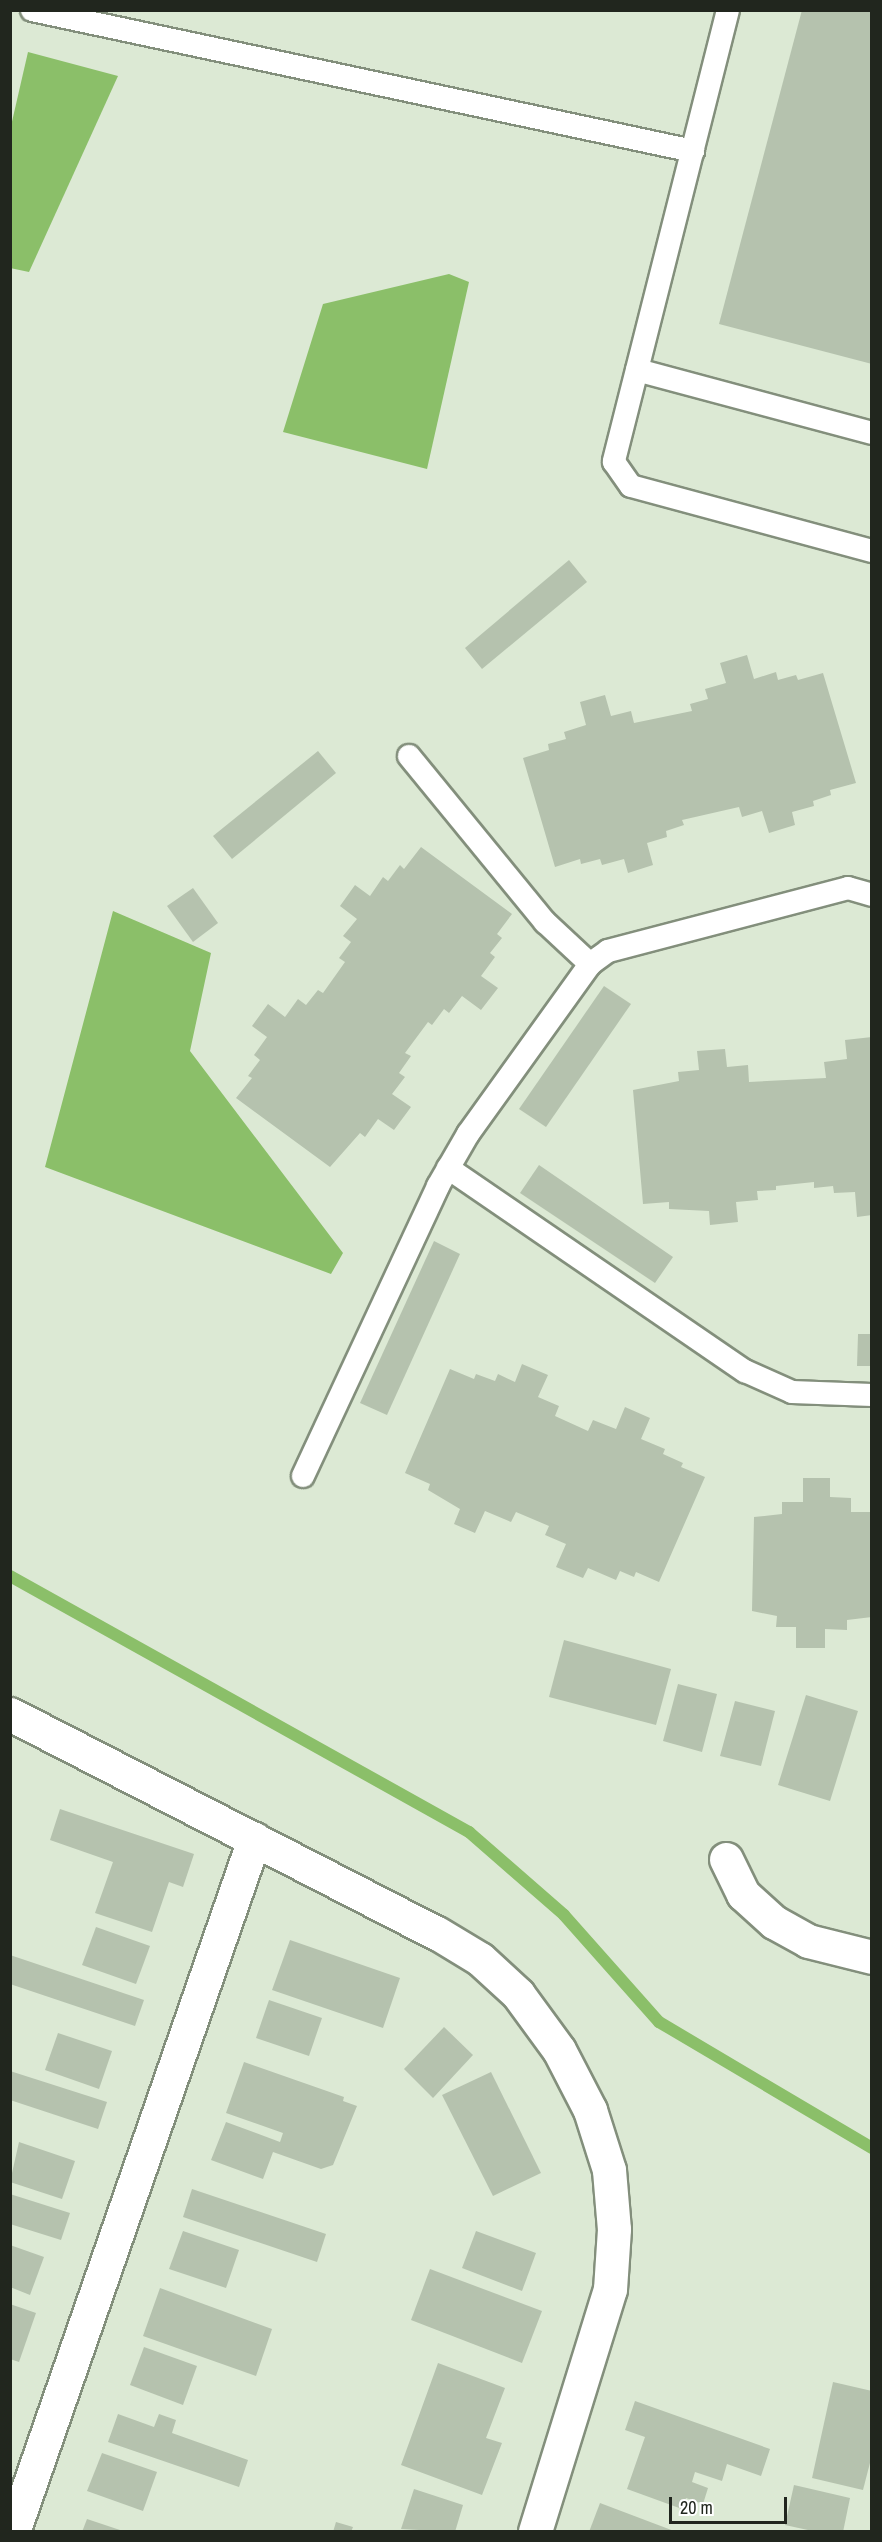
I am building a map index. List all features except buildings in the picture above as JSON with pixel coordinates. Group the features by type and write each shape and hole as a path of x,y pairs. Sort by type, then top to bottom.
{"street":[{"path":"10,1714 437,1933 480,1959 518,1994 559,2050 590,2110 609,2170 614,2229 610,2289 535,2532"},
{"path":"13,2532 254,1839"},
{"path":"726,1859 743,1894 774,1922 808,1941 872,1957"}],"lane":[{"path":"32,10 693,151"},
{"path":"728,10 614,462 631,486 872,551"},
{"path":"637,370 872,433"},
{"path":"409,756 545,922 590,964"},
{"path":"303,1476 448,1168 590,964 608,951 848,888 872,895"},
{"path":"448,1168 745,1371 792,1392 872,1395"}],"shaded area":[{"path":"28,52 118,76 29,272 10,268 11,126"},
{"path":"449,274 469,282 427,469 283,432 323,304"},
{"path":"113,911 211,953 190,1051 343,1253 331,1274 45,1167"}],"waterway":[{"path":"10,1576 469,1832 564,1915 659,2022 872,2148"}]}
